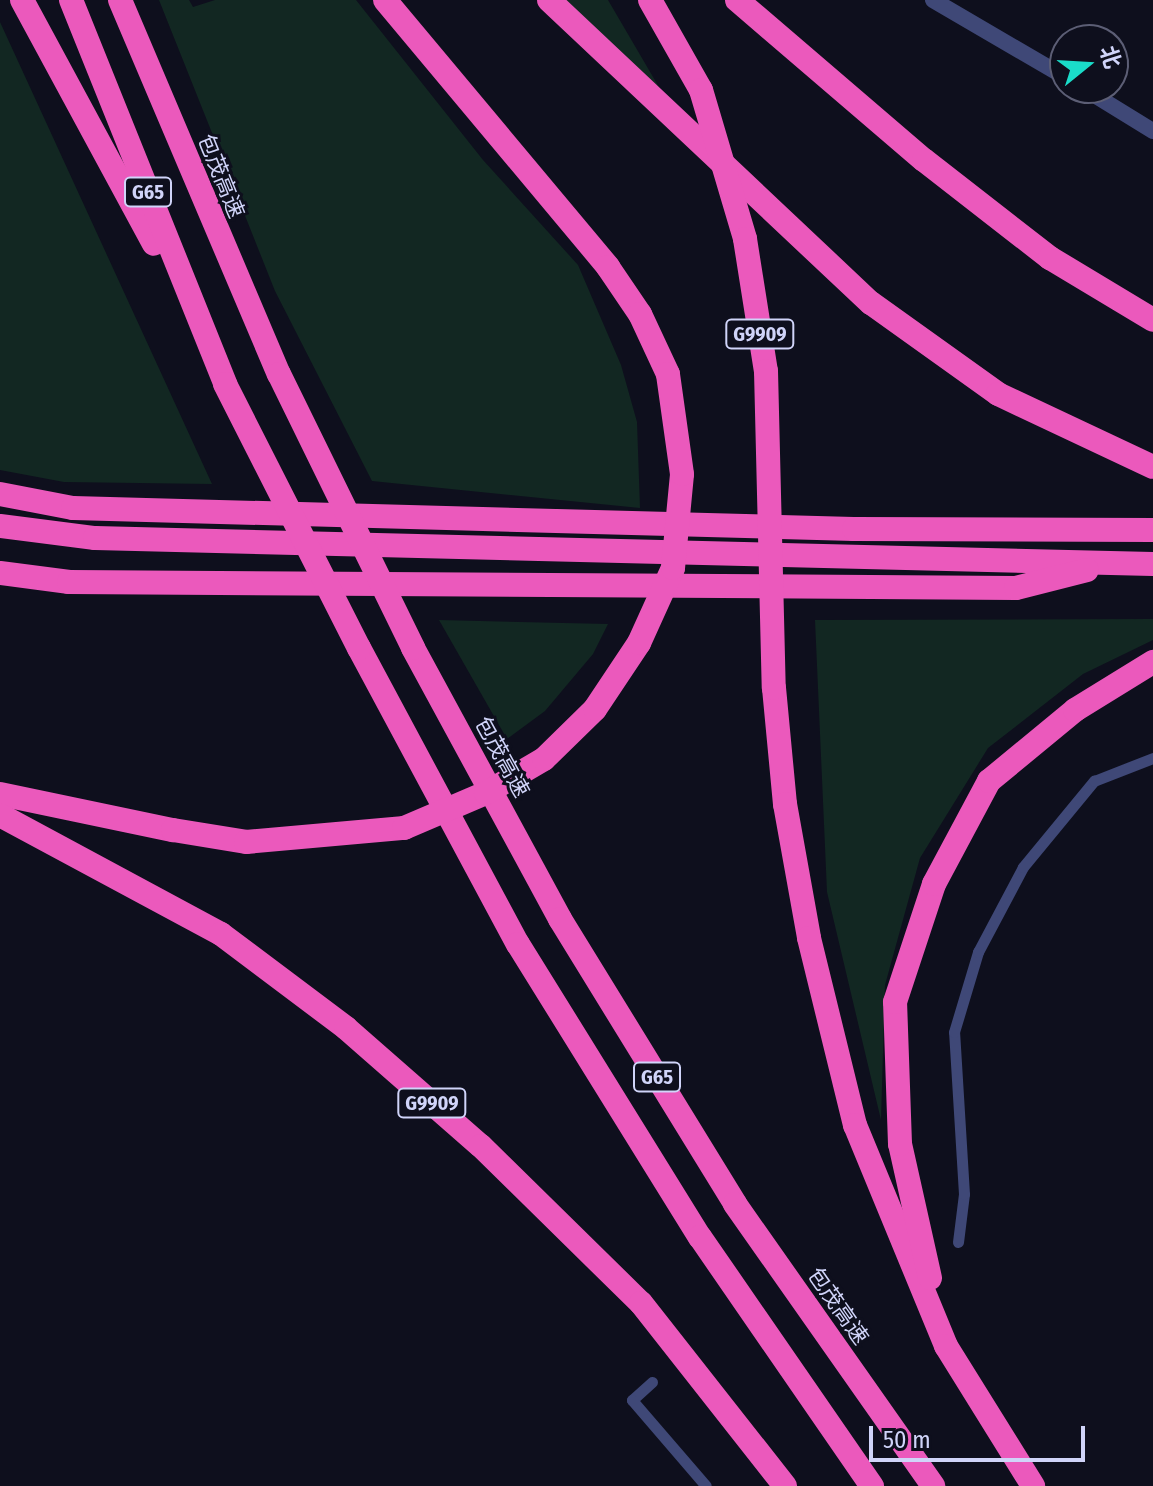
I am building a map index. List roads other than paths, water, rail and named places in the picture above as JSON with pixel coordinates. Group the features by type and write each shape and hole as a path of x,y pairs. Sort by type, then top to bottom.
{"highway":[{"path":"22,0 207,342"},
{"name":"G65","path":"71,0 225,384 359,648 518,944 700,1237 872,1486"},
{"name":"包茂高速","path":"120,0 279,374 413,648 560,919 735,1204 933,1486"},
{"path":"0,794 246,842 404,828 486,793 544,759 595,709 639,643 673,568 682,474 668,374 640,314 608,267 385,0"},
{"path":"549,0 871,303 998,394 1153,467"},
{"name":"G9909","path":"650,0 701,90 745,239 766,371 774,688 785,804 806,923 855,1125 946,1346 1033,1486"},
{"path":"737,0 892,132 1050,258 1153,320"},
{"path":"0,494 73,508 854,529 1153,530"},
{"path":"0,526 95,538 1153,564"},
{"path":"0,573 69,582 1016,588 1115,563"},
{"path":"946,1346 900,1144 895,1002 934,884 989,781 1075,710 1153,662"},
{"name":"G9909","path":"0,815 221,934 346,1028 481,1146 641,1303 785,1486"}],"street":[{"path":"933,0 1049,68"},
{"path":"1109,104 1153,131"}],"lane":[{"path":"958,1242 964,1194 954,1032 978,952 1023,867 1094,781 1153,758"},
{"path":"652,1382 632,1400 706,1486"}]}
